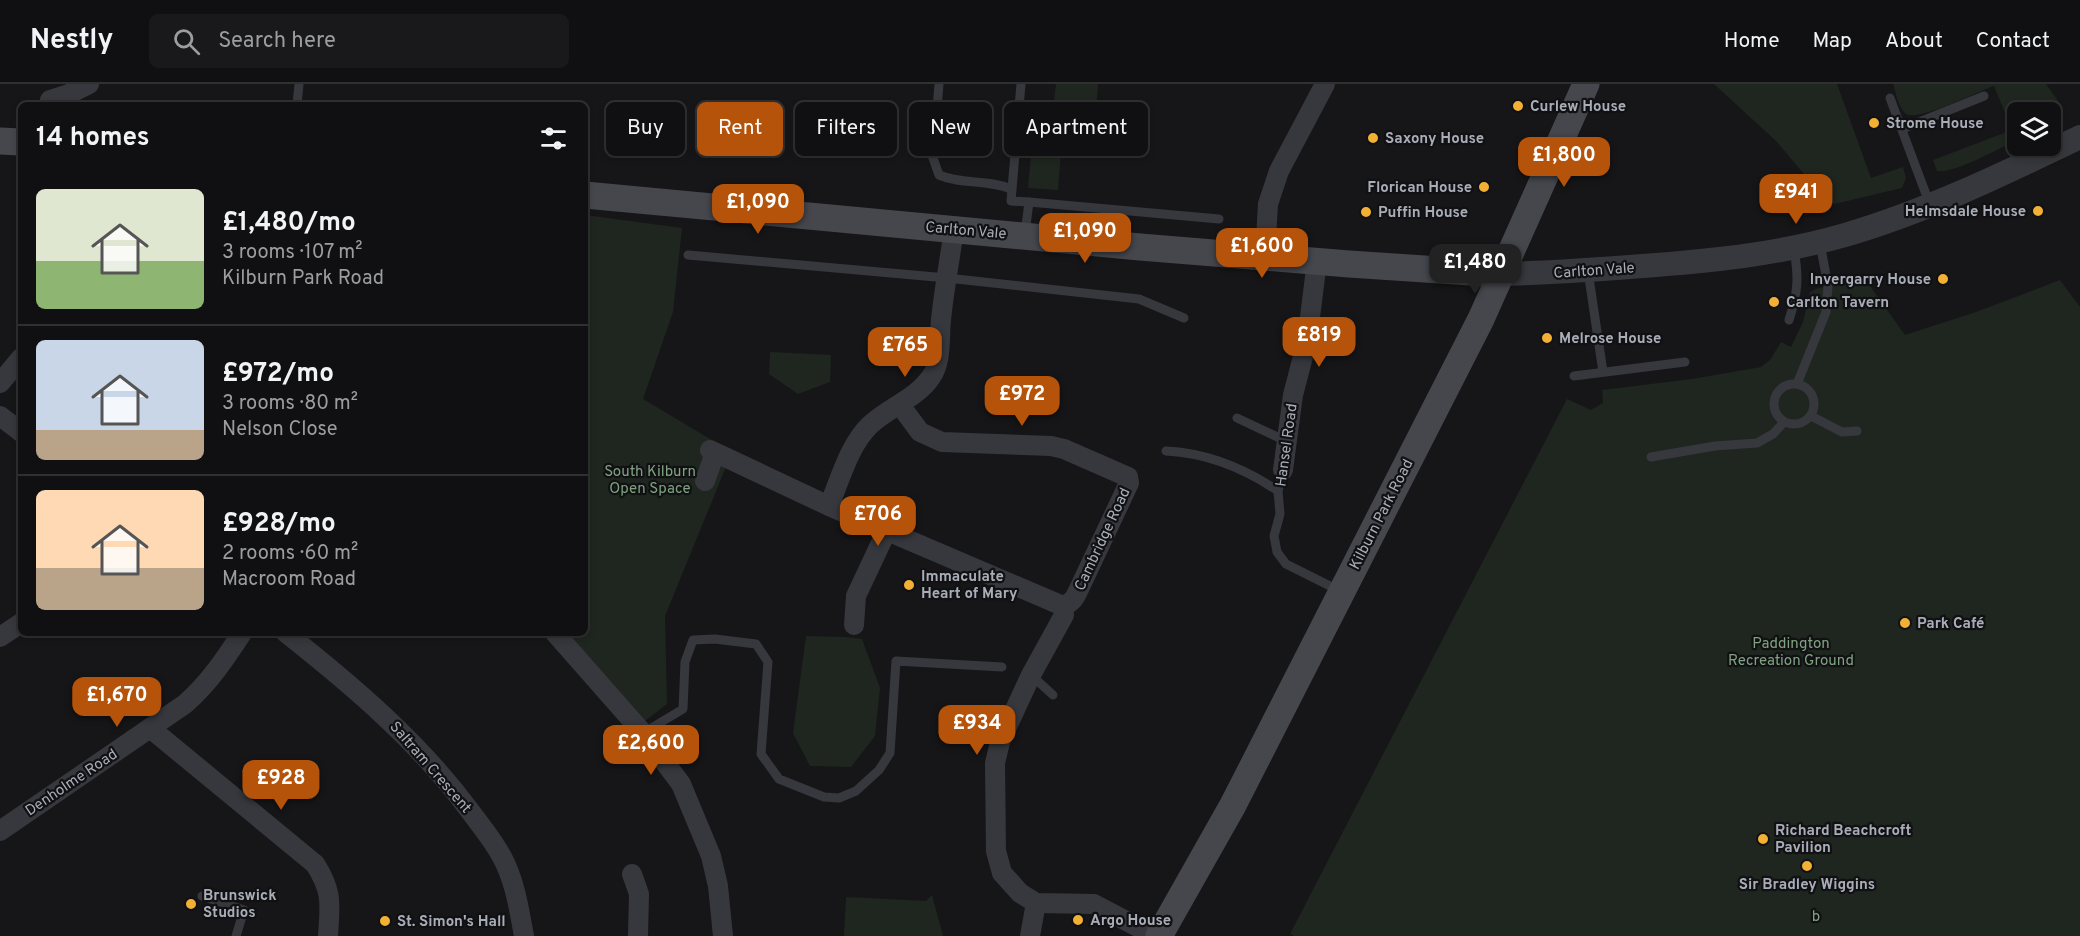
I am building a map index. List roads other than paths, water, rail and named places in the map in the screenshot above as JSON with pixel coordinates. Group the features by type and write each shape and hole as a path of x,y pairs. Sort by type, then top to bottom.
{"main road":[{"name":"Kilburn Park Road","path":"1157,936 1233,805 1342,592 1502,274 1586,84"},
{"path":"0,141 18,142"},
{"name":"Carlton Vale","path":"588,195 856,222 1265,257 1502,274"}],"street":[{"path":"50,96 69,94 89,84"},
{"path":"1265,257 1268,204 1279,171 1325,84"},
{"name":"Carlton Vale","path":"1502,274 1588,271 1735,258 1819,241 1875,226 1973,188 2080,136"},
{"path":"829,506 859,438 869,426 917,392 932,376 938,359 954,229"},
{"name":"Hansel Road","path":"1283,470 1293,395 1307,341 1317,261"},
{"path":"0,383 18,362"},
{"name":"Cambridge Road","path":"900,405 920,432 942,442 1051,446 1064,449 1128,477 1129,483 1075,598 1063,606 1064,615 1031,675 1000,742 995,763 996,851 1002,873 1020,893 1036,903"},
{"path":"0,416 18,430"},
{"path":"705,481 712,452 829,506 1063,606"},
{"path":"854,625 856,596 887,530"},
{"path":"0,637 18,624"},
{"name":"Denholme Road","path":"0,831 150,728 202,688 240,636"},
{"name":"Saltram Crescent","path":"290,636 388,718 426,757 461,799 503,858 516,894 524,936"},
{"path":"558,636 644,733 681,784 711,856 718,886 723,936"},
{"path":"150,728 315,864 326,882 329,896 328,936"},
{"path":"632,874 639,894 638,936"},
{"path":"1030,936 1036,903 1094,904 1157,936"}],"lane":[{"path":"297,102 299,84"},
{"path":"939,84 933,158 939,175 957,180 987,182 1011,189"},
{"path":"1021,84 1011,201 1219,219"},
{"path":"1902,129 1984,96"},
{"path":"1890,98 1929,205"},
{"path":"1024,235 1029,202"},
{"path":"1797,384 1826,312 1828,286 1819,241"},
{"path":"1789,320 1797,296 1797,270 1793,247"},
{"path":"688,255 1139,298 1184,318"},
{"path":"1588,271 1603,372"},
{"path":"1574,376 1685,362"},
{"path":"1797,384 1809,390 1815,403 1811,416 1801,424 1795,425 1784,422 1776,412 1774,400 1785,387 1797,384"},
{"path":"1811,416 1842,432 1857,431"},
{"path":"1237,418 1287,441"},
{"path":"1651,457 1714,446 1757,443 1773,434 1784,422"},
{"path":"1166,451 1189,452 1214,458 1278,491"},
{"name":"Hansel Road","path":"1283,470 1278,491 1280,514 1274,536 1277,552 1286,564 1342,592"},
{"path":"644,733 683,709 685,662 693,640 715,639 756,644 768,662 761,754 779,779 824,797 839,798 856,791 879,770 890,753 896,661 1002,668"},
{"path":"1031,675 1053,695"},
{"path":"202,896 244,910 236,936"}],"place":[{"name":"Curlew House","path":"1518,106"},
{"name":"Strome House","path":"1874,123"},
{"name":"Saxony House","path":"1373,138"},
{"name":"Florican House","path":"1484,187"},
{"name":"Helmsdale House","path":"2038,211"},
{"name":"Puffin House","path":"1366,212"},
{"name":"Invergarry House","path":"1943,279"},
{"name":"Carlton Tavern","path":"1774,302"},
{"name":"Melrose House","path":"1547,338"},
{"name":"Immaculate Heart of Mary","path":"909,585"},
{"name":"Park Café","path":"1905,623"},
{"name":"Richard Beachcroft Pavilion","path":"1763,839"},
{"name":"Sir Bradley Wiggins","path":"1807,866"},
{"name":"Brunswick Studios","path":"191,904"},
{"name":"Argo House","path":"1078,920"},
{"name":"St. Simon's Hall","path":"385,921"}],"park label":[{"name":"South Kilburn Open Space","path":"650,480"},
{"name":"Paddington Recreation Ground","path":"1791,652"},
{"name":"b","path":"1816,916"}]}
